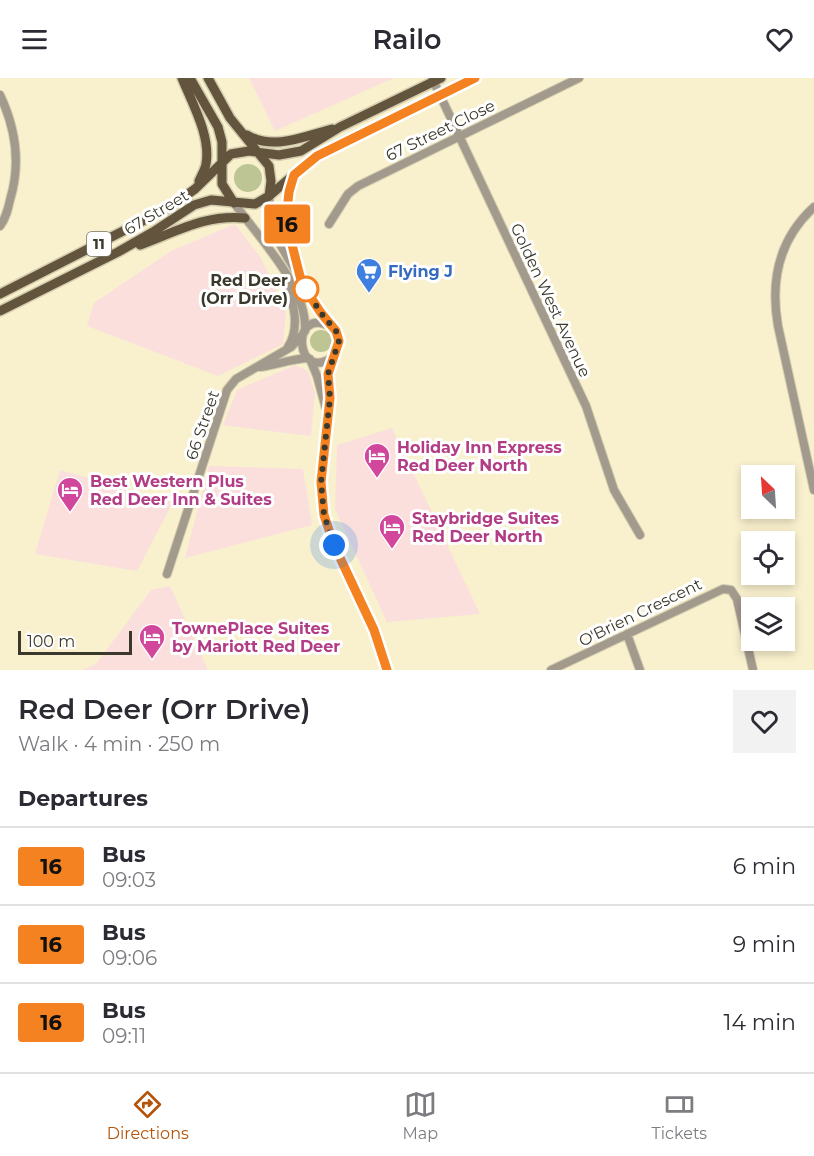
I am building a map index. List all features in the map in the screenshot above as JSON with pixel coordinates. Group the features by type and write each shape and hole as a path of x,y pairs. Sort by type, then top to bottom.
{"main road":[{"path":"182,78 202,129 206,148 206,164 195,189"},
{"path":"190,78 218,127 222,142 222,184 234,203 252,205 269,196 304,166 331,148 475,78"},
{"path":"208,78 230,118 269,166 271,173 269,196"},
{"path":"221,162 236,153 249,151 290,155 301,151 340,127 436,79"},
{"path":"240,130 251,137 276,142 340,127"},
{"name":"67 Street","path":"0,294 170,207 195,189 221,162"},
{"path":"294,175 289,192 286,221 302,284"},
{"name":"67 Street","path":"0,310 118,252 194,205 211,200 234,203"},
{"path":"118,252 207,219 245,218"}],"street":[{"name":"67 Street Close","path":"329,224 348,194 358,186 579,78"},
{"name":"Golden West Avenue","path":"436,79 440,95 586,406 614,490 640,535"},
{"path":"0,95 10,116 17,156 16,182 0,226"},
{"path":"269,196 273,230 302,284 336,331 339,341 328,374 330,398 321,482 324,515 334,545 374,630 387,670"},
{"path":"234,203 271,251 302,303 305,322 301,348 317,376 328,414"},
{"path":"814,207 796,226 782,250 776,274 774,299 814,490"},
{"path":"281,268 292,300 294,316 293,336 288,349"},
{"path":"303,333 314,324 326,324 332,327"},
{"name":"66 Street","path":"167,574 227,390 236,379 288,349 303,333"},
{"path":"309,359 323,362 334,356"},
{"name":"66 Street","path":"258,368 296,358 309,359"},
{"name":"O'Brien Crescent","path":"551,670 719,590 732,590 738,604 753,670"},
{"path":"627,634 640,670"}],"shaded area":[{"path":"249,78 394,78 275,131"},
{"path":"235,224 261,258 286,312 283,344 218,376 87,326 94,303 171,251"},
{"path":"295,365 308,371 315,393 311,436 223,425 237,390"},
{"path":"392,428 480,614 387,622 335,509 337,445"},
{"path":"209,466 303,469 312,525 185,558"},
{"path":"60,470 173,502 137,571 35,554"},
{"path":"170,586 208,670 82,670 96,664 151,590"}],"green space":[{"path":"248,164 258,168 262,178 258,188 248,192 238,188 234,178 238,168"},
{"path":"321,330 329,333 332,341 329,349 321,352 313,349 310,341 313,333"}],"bus line":[{"name":"16","path":"387,670 374,630 334,545 324,515 321,482 330,398 328,374 339,341 336,331 302,284 286,221 289,192 294,175 317,156 475,78"}],"place":[{"name":"Red Deer (Orr Drive)","path":"306,289"},
{"name":"Flying J","path":"369,294"},
{"name":"Holiday Inn Express Red Deer North","path":"377,479"},
{"name":"Best Western Plus Red Deer Inn & Suites","path":"70,513"},
{"name":"Staybridge Suites Red Deer North","path":"392,550"},
{"name":"TownePlace Suites by Mariott Red Deer","path":"152,660"}],"route":[{"path":"306,289 302,284 336,331 339,341 328,374 330,398 321,482 324,515 334,545"}]}
